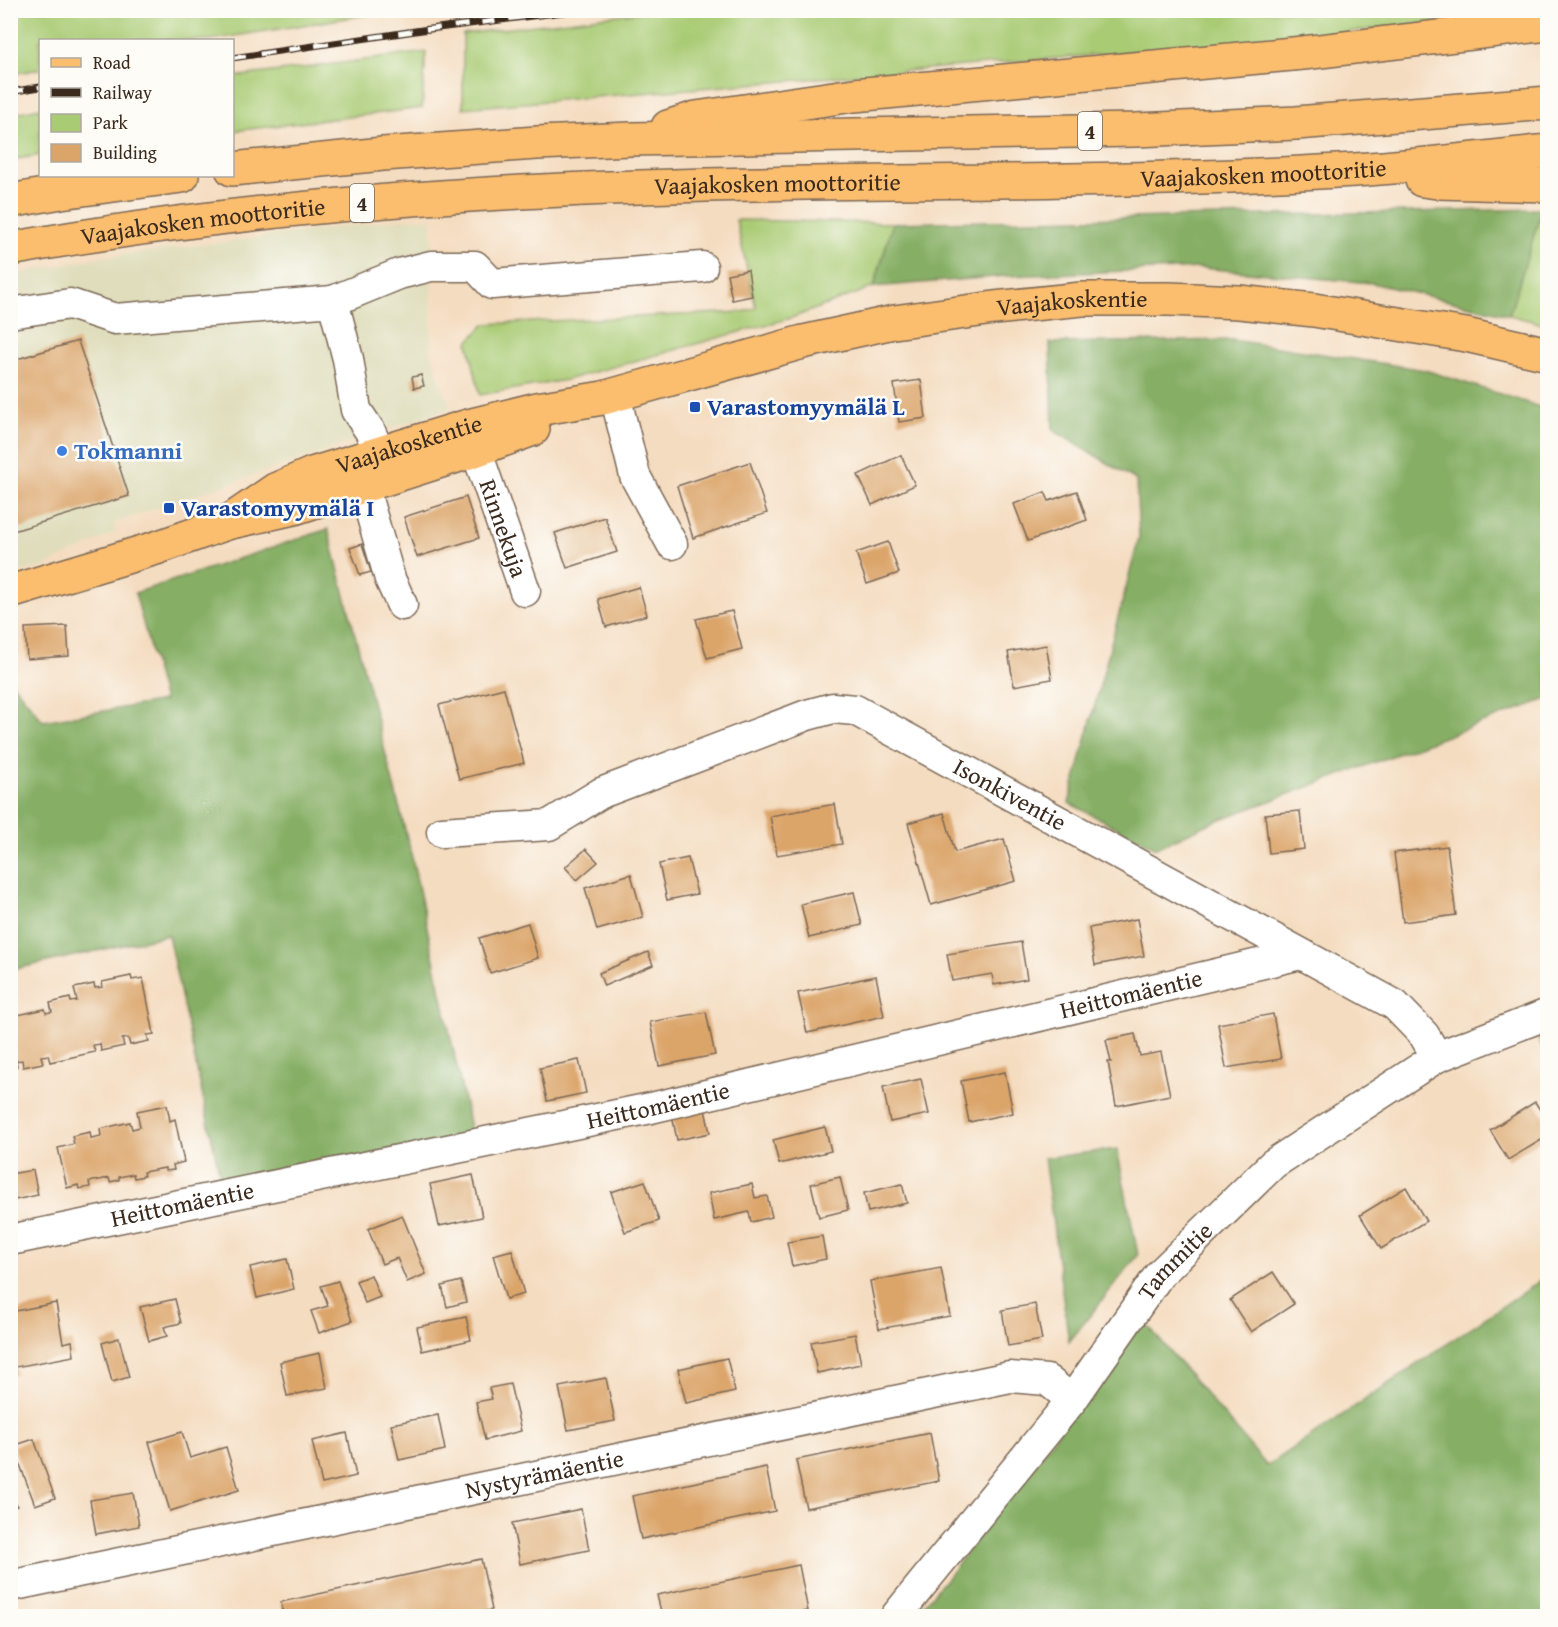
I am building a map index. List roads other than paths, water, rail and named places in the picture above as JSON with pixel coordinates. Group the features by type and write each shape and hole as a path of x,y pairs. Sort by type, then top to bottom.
{"main road":[{"path":"631,139 696,118 790,103 1303,53 1533,26"},
{"name":"Vaajakosken moottoritie","path":"234,169 383,154 537,143 631,139 1136,130 1296,123 1548,103"},
{"name":"Vaajakosken moottoritie","path":"10,249 76,237 229,216 393,201 542,191 1154,178 1355,170 1548,151"},
{"path":"1355,170 1437,182 1548,185"},
{"name":"Vaajakosken moottoritie","path":"10,201 174,177"},
{"name":"Vaajakoskentie","path":"10,592 156,548 227,523 275,490 312,474 374,469 468,426 537,409 609,397 806,352 894,322 1082,299 1239,302 1314,310 1466,335 1548,354"}],"street":[{"path":"10,313 70,304 116,319 333,301 399,274 431,266 475,266 492,284 702,267"},
{"path":"333,301 348,359 356,410 370,430 390,579 402,605"},
{"path":"609,397 635,476 672,544"},
{"name":"Rinnekuja","path":"481,464 525,591"},
{"name":"Isonkiventie","path":"442,832 549,825 601,793 807,715 833,708 855,711 1395,1005 1424,1035 1437,1057"},
{"name":"Heittomäentie","path":"10,1240 651,1108 1301,954"},
{"name":"Tammitie","path":"896,1617 1072,1400 1159,1275 1274,1164 1437,1057 1548,1014"},
{"name":"Nystyrämäentie","path":"10,1586 1010,1377 1047,1380 1072,1400"}],"railway":[{"path":"234,58 579,10"},
{"path":"10,92 39,87"}],"place":[{"name":"Varastomyymälä L","path":"695,407"},
{"name":"Tokmanni","path":"62,451"},
{"name":"Varastomyymälä I","path":"169,508"}]}
